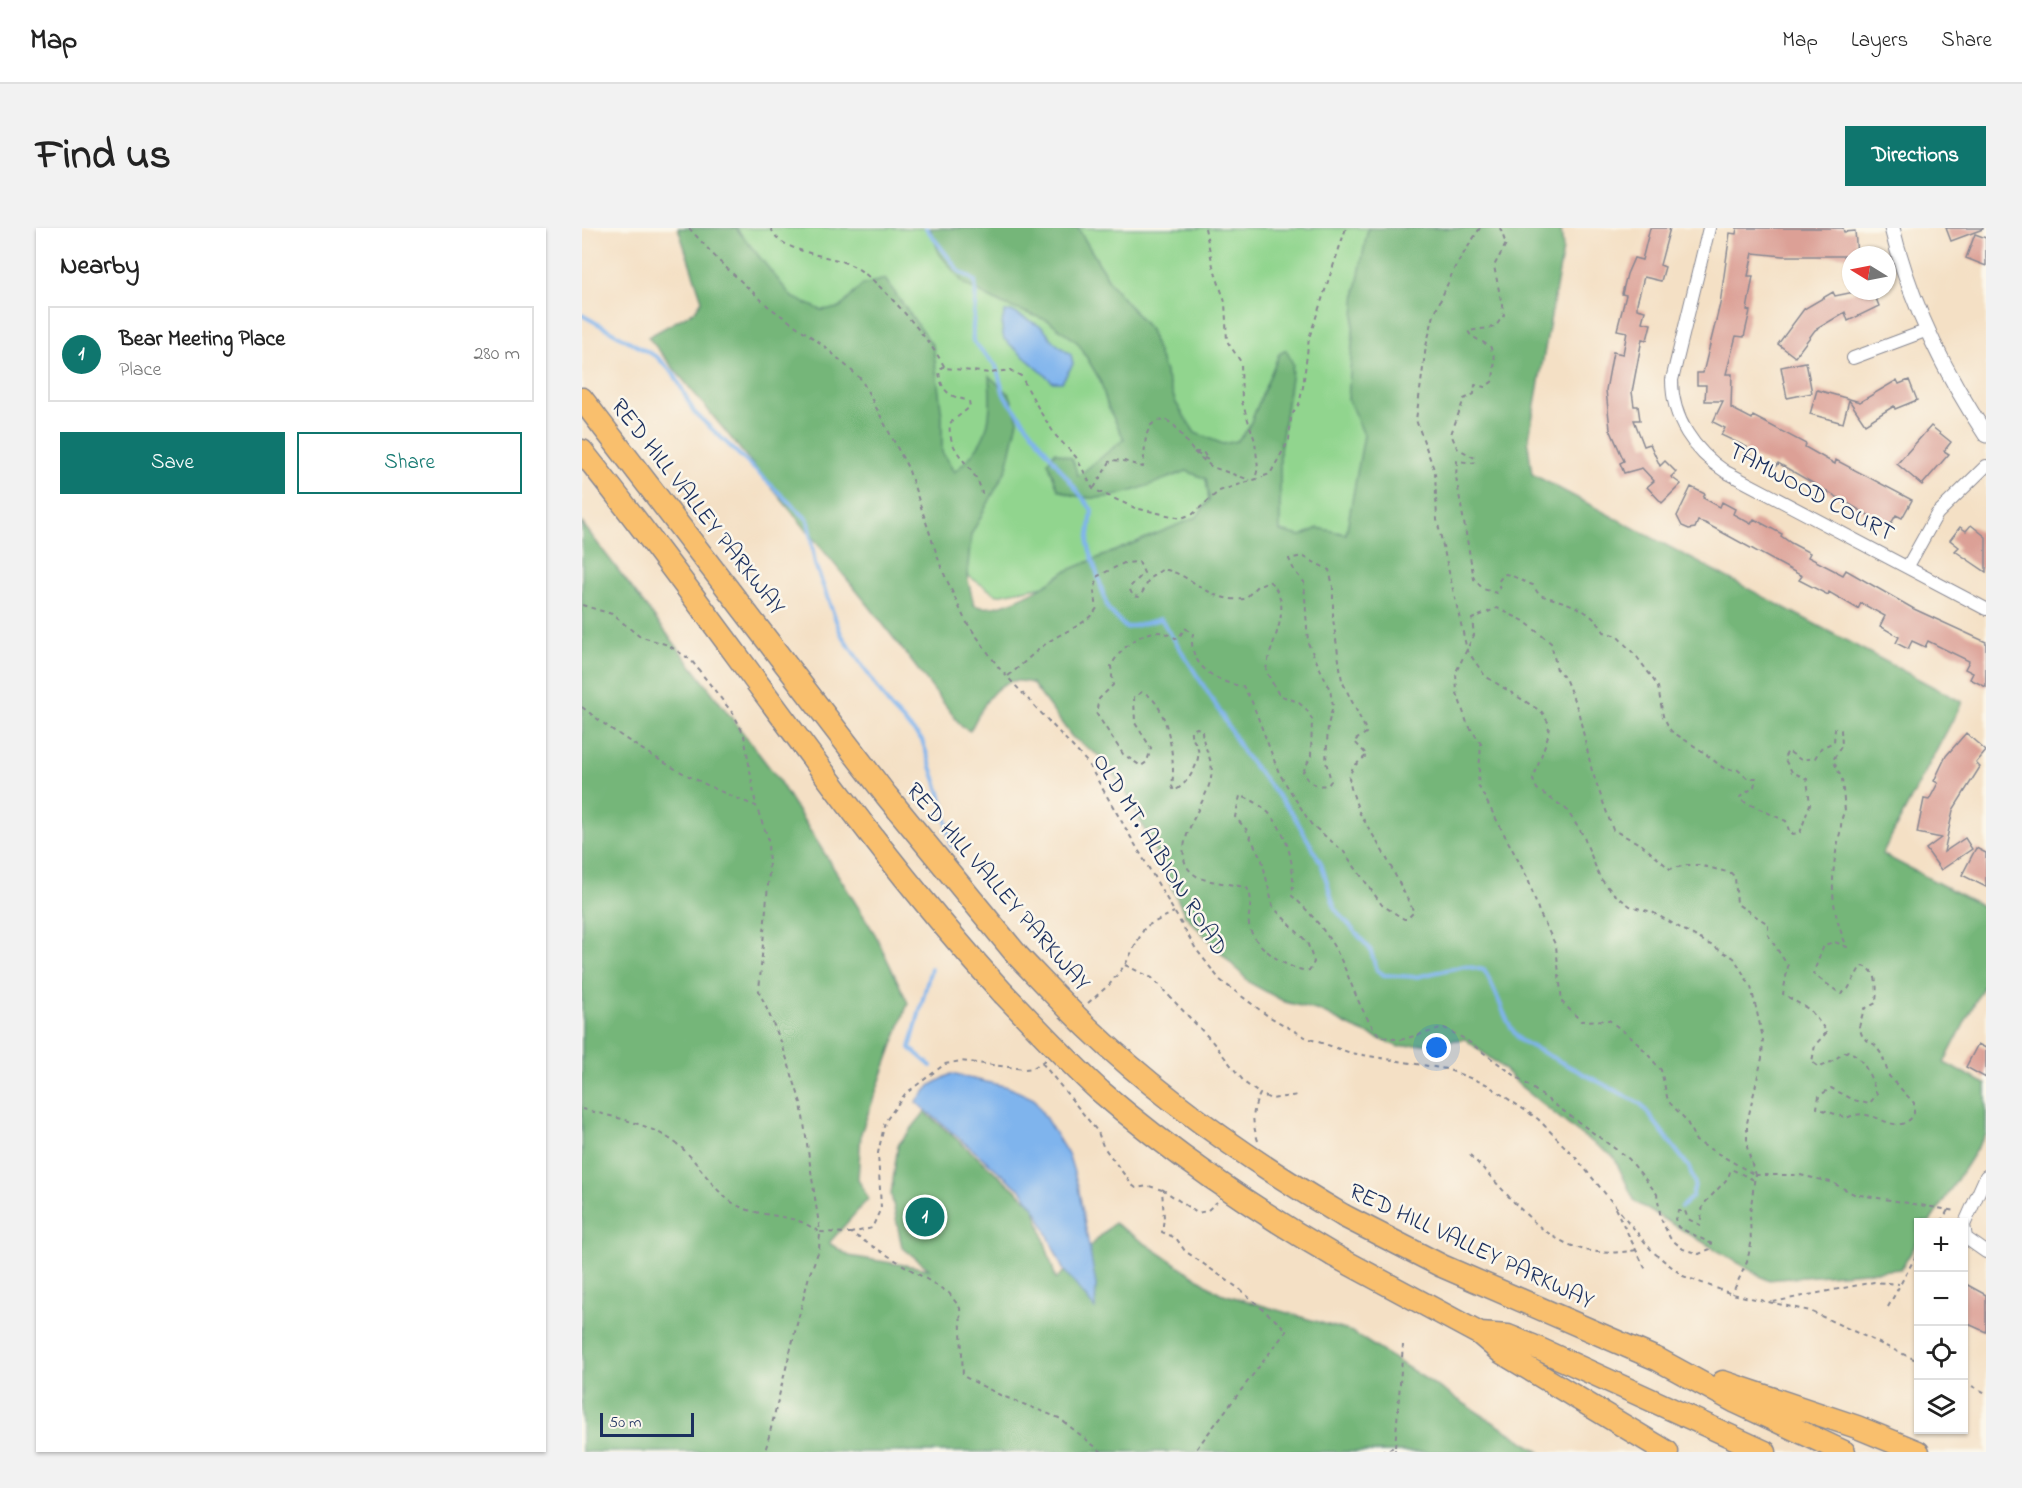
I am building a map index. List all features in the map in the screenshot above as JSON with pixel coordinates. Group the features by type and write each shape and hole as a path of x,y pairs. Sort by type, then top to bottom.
{"highway":[{"name":"RED HILL VALLEY PARKWAY","path":"582,399 886,795 1017,955 1087,1027 1195,1119 1293,1186 1344,1216 1442,1266 1659,1360 1736,1402 1844,1452"},
{"path":"582,451 699,602 852,809 956,941 1003,993 1101,1091 1200,1167 1277,1221 1333,1255 1480,1334 1501,1352 1667,1452"},
{"path":"1480,1334 1508,1336 1533,1346 1765,1452"},
{"path":"1659,1360 1857,1427 1918,1452"}],"street":[{"name":"TAMWOOD COURT","path":"1709,228 1672,380 1674,401 1687,433 1699,451 1726,472 1986,609"},
{"path":"1892,228 1909,288 1928,330 1986,435"},
{"path":"1853,358 1928,330"},
{"path":"1908,566 1937,514 1986,466"},
{"path":"1986,1176 1964,1225 1966,1238 1986,1252"}],"path":[{"name":"OLD MT. ALBION ROAD","path":"690,228 720,262 770,307 823,345 861,379 908,468 941,567 965,620 1008,676 1087,762 1196,949 1220,980 1268,1016 1307,1038 1351,1053 1446,1069 1486,1084 1538,1119 1576,1158 1653,1252 1683,1276 1732,1294 1810,1311 1914,1359"},
{"path":"771,228 785,245 835,258 875,280 908,318 944,366 956,371 990,373 1006,370 1021,376 1041,413 1056,436 1076,457 1093,489 1136,508 1181,518 1193,513 1219,491 1270,474 1289,440 1291,416 1299,404 1303,387 1309,338 1346,228"},
{"path":"1205,228 1213,266 1225,302 1227,341 1241,362 1242,402 1255,441 1258,468 1253,480"},
{"path":"1480,228 1455,267 1434,315 1426,346 1416,420 1435,472 1437,520 1467,650 1485,676 1542,712 1549,724 1548,736 1533,780 1537,789 1566,809 1583,835 1600,878 1630,906 1652,912 1734,958 1751,987 1763,1038 1762,1058 1747,1123 1747,1147 1755,1175 1750,1214 1751,1244 1747,1262 1732,1294"},
{"path":"1500,228 1506,244 1494,266 1504,315 1495,327 1468,331 1471,336 1490,346 1495,360 1493,381 1485,387 1475,385 1474,394 1464,399 1451,435 1457,448 1475,458 1474,463 1457,461 1456,477 1474,579 1483,589 1497,593 1498,582 1504,574 1512,575 1517,580 1533,585 1539,595 1573,605 1597,620 1604,632 1617,636 1637,657 1658,687 1663,716 1671,731 1699,748 1726,770 1737,769 1747,778 1756,778 1754,787 1740,797 1740,800 1786,821 1790,834 1800,833 1810,804 1806,779 1792,772 1784,758 1785,754 1788,751 1801,760 1815,758 1821,748 1834,742 1835,729 1841,730 1842,745 1833,759 1842,779 1845,811 1840,818 1840,830 1834,852 1831,893 1847,947 1835,942 1824,945 1813,974 1841,994 1848,989 1862,966 1867,967 1873,973 1877,986 1876,1003 1864,1009 1859,1027 1863,1038 1875,1045 1882,1055 1889,1076 1914,1103 1914,1115 1904,1124 1890,1125 1869,1114 1857,1113 1847,1118 1817,1108 1819,1095 1831,1088 1854,1100 1869,1104 1877,1094 1869,1073 1856,1054 1848,1052 1839,1055 1832,1064 1820,1067 1812,1062 1815,1045 1827,1032 1810,1010 1783,994 1788,966 1768,935 1768,924 1737,904 1735,878 1731,873 1699,865 1687,865 1670,870 1642,845 1613,830 1592,771 1578,710 1565,678 1557,670 1551,643 1545,636 1497,608 1472,619 1474,635 1456,672 1457,693 1467,723 1481,744 1478,785 1528,879 1539,912 1556,946 1562,1002 1581,1021 1609,1020 1638,1043 1661,1070 1668,1101 1686,1120 1696,1141 1755,1175 1800,1174 1831,1182 1854,1194 1969,1214"},
{"path":"944,366 939,371 944,391 951,397 969,401 970,407 950,423 949,432 958,456 975,472 980,481 982,494"},
{"path":"1093,489 1111,460 1124,460 1143,467 1149,426 1156,421 1166,420 1174,425 1194,452 1212,467 1253,480"},
{"path":"1008,676 1048,642 1079,625 1094,612 1097,608 1094,592 1098,576 1125,563 1139,562 1143,570 1144,573 1129,588 1133,596 1138,597 1150,578 1163,569 1187,577 1207,593 1233,600 1245,599 1257,586 1269,581 1281,601 1281,616 1266,671 1279,695 1298,702 1312,719 1311,756 1303,772 1308,781 1318,785 1328,785 1331,780 1326,756 1328,725 1333,706 1330,690 1308,643 1304,582 1295,572 1289,559 1302,556 1324,566 1329,570 1333,586 1333,619 1342,681 1366,730 1366,733 1354,741 1366,755 1353,767 1350,783 1359,812 1386,856 1414,912 1407,919 1382,904 1344,852 1311,824 1279,773 1252,702 1243,686 1222,682 1211,676 1194,654 1193,634 1185,628 1178,639 1166,633 1151,633 1127,644 1111,666 1113,685 1099,699 1096,713 1123,754 1141,766 1147,762 1151,748 1136,723 1134,697 1142,692 1152,696 1166,724 1172,745 1174,791 1182,786 1197,765 1198,748 1190,735 1191,730 1202,730 1213,768 1202,807 1184,839 1183,855 1189,868 1198,878 1247,888 1252,905 1249,924 1256,940 1287,964 1300,970 1310,970 1314,962 1311,948 1290,922 1273,907 1262,860 1246,829 1235,817 1240,796 1258,806 1280,826 1285,837 1291,860 1292,896 1329,938 1341,960 1362,1014 1380,1036 1400,1040 1444,1028 1465,1039 1629,1159 1657,1194 1661,1219 1666,1232 1674,1244 1683,1250 1699,1254 1710,1249 1712,1244 1678,1227 1675,1219 1678,1211 1685,1211 1691,1222 1700,1225 1703,1205 1728,1178 1731,1169 1754,1180"},
{"path":"582,605 612,614 639,636 668,645 691,660 734,715 744,735 756,806 768,838 769,861 759,991 782,1044 801,1103 820,1232 819,1250 809,1276 765,1452"},
{"path":"582,707 619,736 698,782 756,806"},
{"path":"1083,1010 1109,985 1125,965 1145,927 1174,912"},
{"path":"1125,965 1152,978 1211,1040 1245,1083 1260,1094"},
{"path":"582,1108 646,1126 668,1138 684,1150 725,1197 736,1205 797,1220 820,1232 850,1233 872,1228 881,1208 878,1153 885,1122 905,1094 945,1064 961,1061 1014,1070 1033,1068 1042,1063 1049,1054"},
{"path":"1042,1063 1098,1132 1103,1146 1132,1185 1136,1188 1149,1186 1162,1190 1164,1218 1162,1232 1176,1238 1185,1251 1238,1288 1287,1330 1278,1346 1194,1452"},
{"path":"1470,1155 1537,1227 1551,1236 1590,1252 1612,1255 1636,1250"},
{"path":"1612,1203 1647,1272"},
{"path":"1943,1218 1948,1210"},
{"path":"850,1233 949,1293 960,1308 963,1376 1000,1395 1059,1418 1102,1452"},
{"path":"1888,1307 1914,1259"},
{"path":"1770,1302 1874,1282 1899,1284"},
{"path":"1395,1452 1403,1345"},
{"path":"1968,1384 1986,1393"},
{"path":"1380,1452 1395,1447"}],"green space":[{"path":"678,228 736,228 792,297 821,310 840,308 862,285 885,279 933,346 942,416 942,452 954,472 975,451 986,430 990,406 989,376 1010,395 1018,420 1007,468 971,535 967,576 974,605 984,607 1021,598 1046,585 1064,572 1197,517 1209,500 1206,479 1187,471 1139,489 1106,497 1090,498 1058,489 1048,462 1055,452 1072,458 1078,476 1124,439 1108,407 1100,380 1078,343 1049,321 1002,304 964,284 939,253 930,228 1078,228 1111,284 1150,330 1176,403 1195,433 1223,444 1237,441 1248,429 1279,354 1286,350 1293,364 1280,450 1280,531 1301,536 1318,528 1346,534 1364,435 1348,399 1356,290 1368,228 1561,228 1563,249 1528,443 1532,474 1962,702 1882,854 1986,908 1986,981 1944,1063 1986,1084 1986,1134 1933,1218 1914,1218 1914,1248 1901,1269 1767,1280 1635,1202 1614,1157 1577,1132 1519,1085 1504,1069 1465,1039 1399,1047 1320,1011 1285,1002 1250,983 1185,915 1129,797 1102,758 1072,737 1032,683 1015,681 998,688 987,701 970,731 962,727 869,606 648,337 695,311 702,300"},
{"path":"700,228 1373,228 1381,426 1359,554 1176,561 997,595 955,567"},
{"path":"582,523 776,776 875,934 908,1003 861,1133 858,1179 868,1199 829,1243 849,1256 929,1269 902,1247 891,1194 898,1145 925,1112 1034,1206 1056,1279 1114,1223 1220,1293 1352,1332 1540,1452 582,1452"}],"water":[{"path":"1011,311 1042,327 1054,342 1071,355 1073,364 1062,382 1053,382 1004,339 1003,319 1005,312"},
{"path":"951,1074 1008,1087 1034,1099 1069,1156 1078,1186 1096,1285 1095,1309 1063,1269 1038,1213 1023,1192 916,1102 931,1085"}],"building":[{"path":"1650,228 1670,228 1660,265 1665,267 1661,281 1644,277 1637,303 1637,309 1645,311 1642,322 1651,324 1647,340 1642,339 1632,392 1634,406 1638,406 1640,420 1634,420 1644,446 1650,444 1660,466 1665,461 1676,472 1671,477 1681,484 1662,503 1647,487 1654,481 1642,468 1624,473 1620,463 1624,461 1610,429 1606,390 1613,352 1623,354 1627,332 1617,330 1626,295 1622,294 1627,274 1634,258 1642,260"},
{"path":"1737,228 1843,228 1844,232 1855,231 1856,246 1842,246 1842,256 1783,256 1753,253 1748,276 1753,276 1747,310 1750,311 1744,337 1736,336 1726,374 1732,374 1731,408 1752,419 1753,416 1806,444 1805,447 1835,464 1836,460 1912,500 1902,518 1896,515 1889,527 1778,463 1776,466 1744,452 1747,447 1721,435 1725,428 1713,422 1723,401 1705,401 1706,385 1697,385 1697,373 1703,373 1720,304 1730,233 1736,234"},
{"path":"1946,228 1983,228 1983,229 1951,241"},
{"path":"1975,234 1986,238 1986,266 1966,258"},
{"path":"1833,292 1835,296 1842,295 1842,300 1877,300 1879,306 1848,321 1845,312 1815,330 1795,357 1778,344 1804,309"},
{"path":"1806,362 1812,393 1787,398 1781,367"},
{"path":"1897,380 1899,384 1909,380 1917,400 1895,409 1894,406 1865,424 1849,400 1843,423 1810,414 1817,390 1860,402"},
{"path":"1931,426 1951,442 1944,451 1949,454 1922,485 1897,464"},
{"path":"1691,487 1705,494 1703,498 1720,507 1722,502 1735,509 1733,514 1751,524 1754,519 1782,534 1781,536 1791,543 1810,553 1808,557 1843,575 1846,570 1914,609 1986,642 1986,687 1970,679 1973,673 1965,669 1969,661 1928,641 1925,647 1912,641 1908,649 1896,643 1899,637 1880,626 1885,616 1861,603 1858,609 1829,592 1828,595 1799,580 1802,576 1705,523 1698,521 1695,528 1689,529 1682,526 1677,516"},
{"path":"1971,525 1986,537 1986,572 1955,551 1959,547 1950,540 1960,527 1966,531"},
{"path":"1966,733 1986,751 1976,763 1980,767 1953,810 1944,852 1965,838 1972,849 1941,870 1926,849 1941,838 1917,833 1924,799 1929,800 1938,783 1934,781 1946,756"},
{"path":"1976,848 1986,853 1986,887 1962,875"},
{"path":"1978,1044 1986,1048 1986,1078 1966,1067"},
{"path":"1968,1285 1986,1295 1986,1332 1968,1324"}],"waterway":[{"path":"926,228 959,271 975,281 973,341 996,366 1004,395 1092,510 1088,544 1108,609 1126,628 1161,619 1244,754 1293,814 1321,863 1335,909 1370,949 1377,970 1384,975 1416,977 1464,966 1484,970 1505,1016 1521,1041 1641,1104 1689,1167 1695,1184 1692,1197 1681,1207"},
{"path":"582,315 657,357 674,374 694,412 808,520 815,564 841,634 891,708 922,740 943,802 951,846"},
{"path":"931,968 910,1048 931,1066"}],"place":[{"name":"Bear Meeting Place","path":"925,1217"}]}
